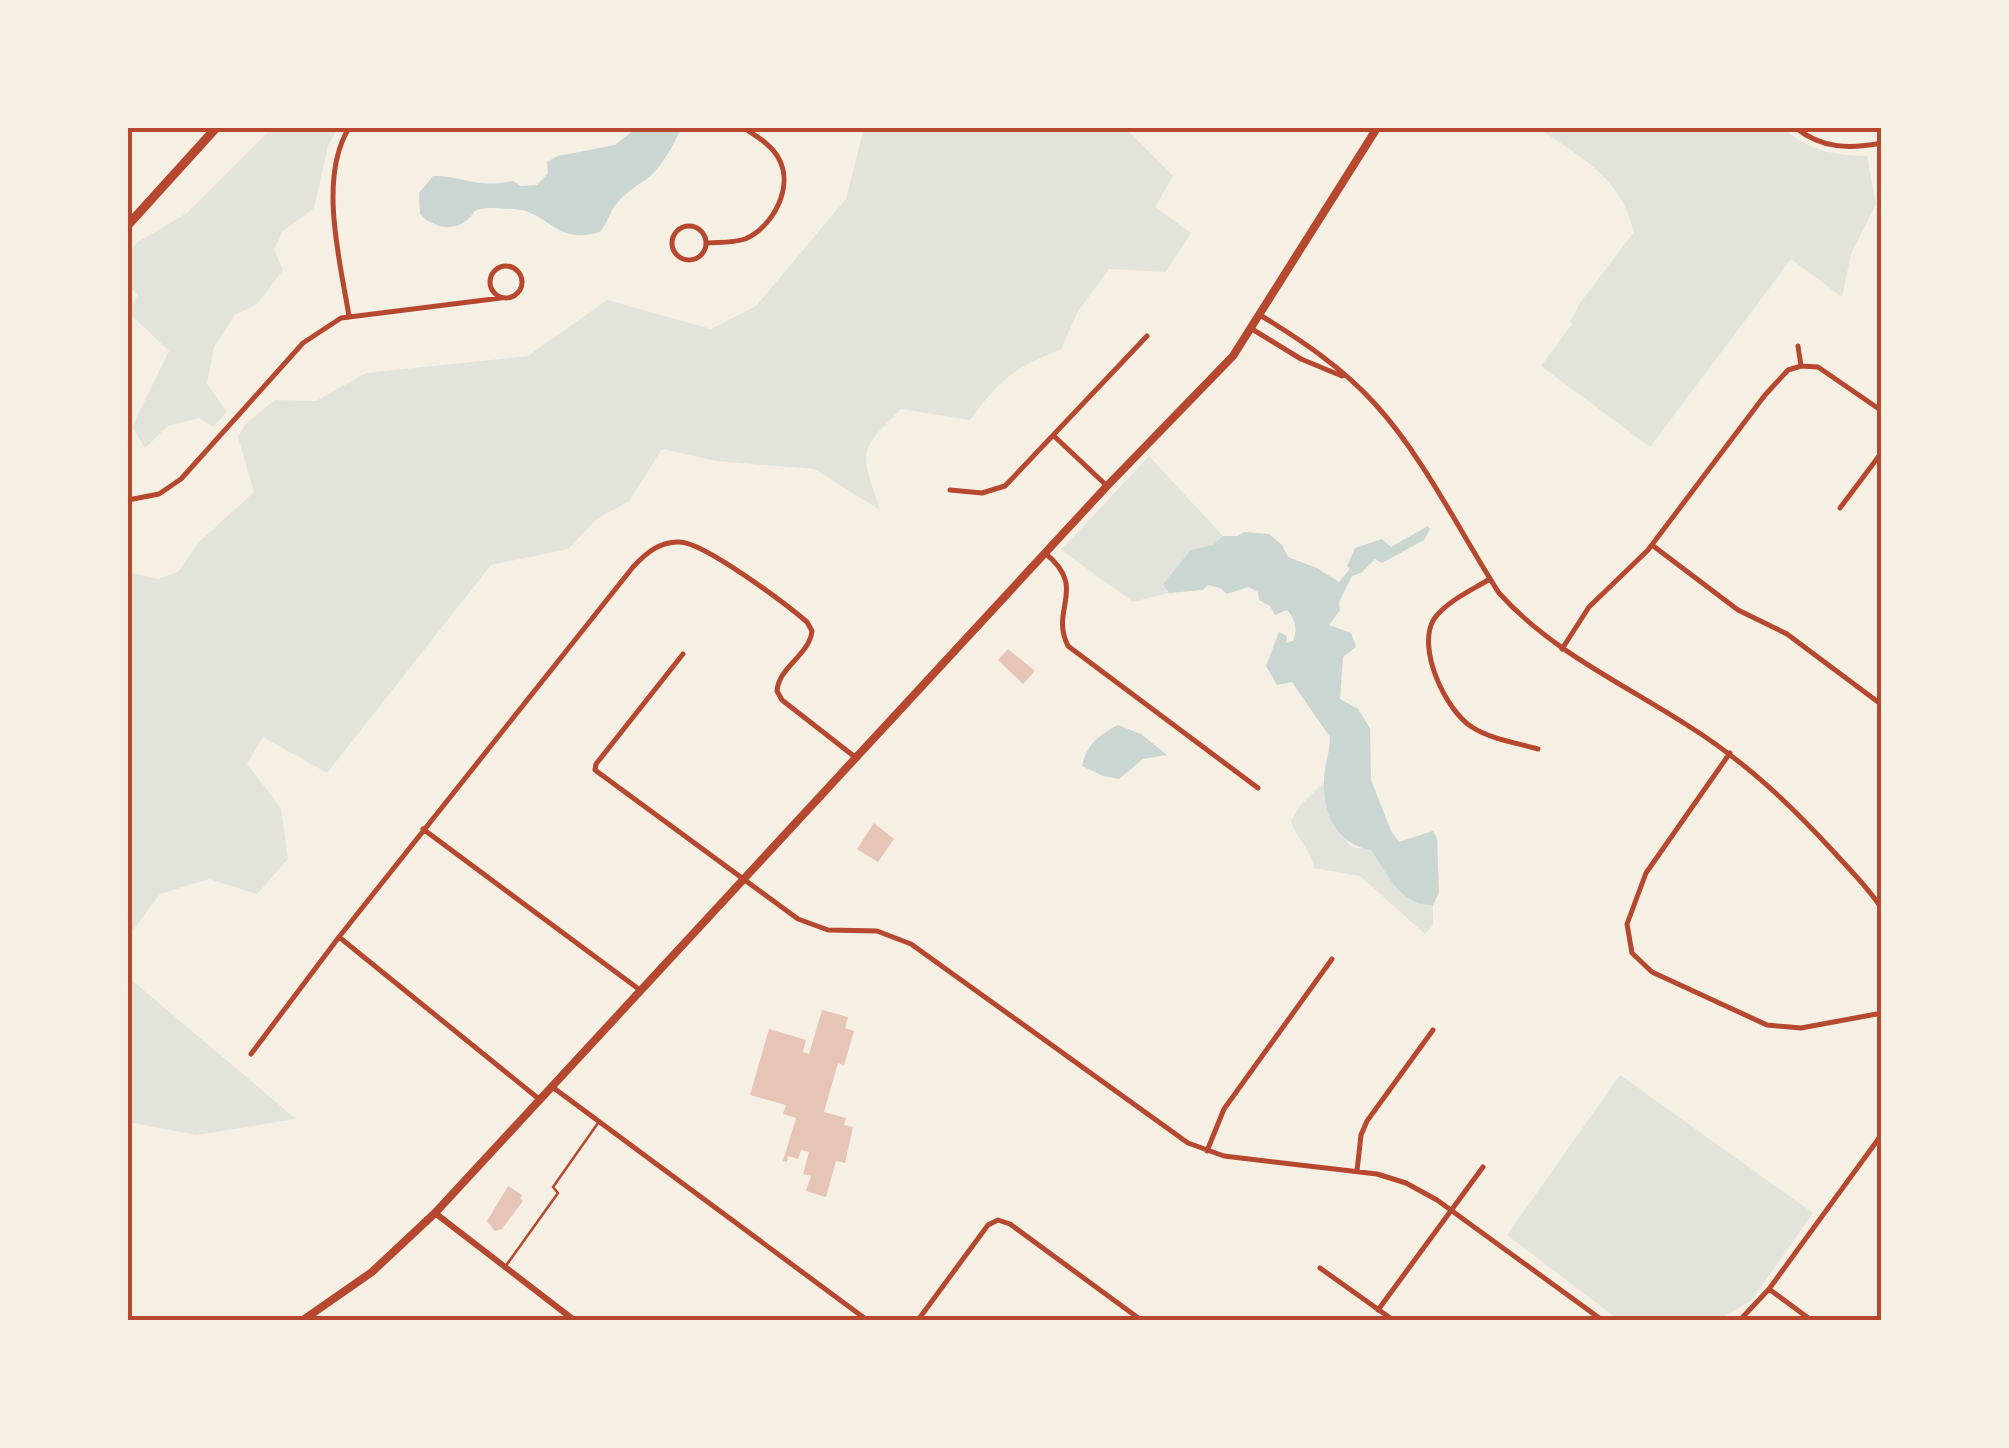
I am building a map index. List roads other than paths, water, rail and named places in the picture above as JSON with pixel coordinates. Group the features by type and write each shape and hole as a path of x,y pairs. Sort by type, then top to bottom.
{"highway":[{"path":"128,225 216,128"}],"main road":[{"path":"303,1320 372,1272 435,1213 1107,486 1233,356 1374,129"}],"street":[{"path":"349,128 339,152 334,193 335,232 349,317"},
{"path":"706,243 740,240 760,230 774,213 782,192 779,157 744,128"},
{"path":"1796,128 1828,145 1855,148 1882,144"},
{"path":"689,226 701,231 706,243 701,255 689,260 677,255 672,243 677,231 689,226"},
{"path":"128,500 158,494 181,479 320,329 349,317 500,298 513,296 521,287 520,274 510,266 498,268 490,277 491,290 500,298"},
{"path":"1260,315 1310,346 1389,420 1490,579 1518,614 1562,649 1730,753 1778,793 1882,909"},
{"path":"1252,329 1301,359 1345,378"},
{"path":"950,490 982,493 998,490 1013,480 1148,336"},
{"path":"1798,346 1802,366"},
{"path":"1562,649 1599,595 1652,545 1788,370 1802,366 1826,370 1882,411"},
{"path":"1054,436 1107,486"},
{"path":"1840,508 1882,452"},
{"path":"250,1054 632,567 644,555 668,543 700,547 806,622 812,631 810,643 781,676 777,691 782,700 856,757"},
{"path":"1652,545 1721,598 1787,634 1882,705"},
{"path":"1045,554 1060,565 1066,579 1063,632 1068,646 1258,788"},
{"path":"1490,579 1436,616 1426,640 1427,654 1468,725 1538,749"},
{"path":"683,654 595,770 744,881 808,924 833,931 878,931 904,939 1167,1131 1206,1152 1244,1160 1356,1171 1406,1183 1452,1210 1602,1320"},
{"path":"1730,753 1646,873 1627,924 1626,936 1632,953 1652,972 1767,1025 1801,1028 1882,1013"},
{"path":"423,829 640,990"},
{"path":"338,937 539,1098"},
{"path":"1206,1152 1224,1110 1332,960"},
{"path":"1356,1171 1367,1121 1433,1030"},
{"path":"551,1086 867,1320"},
{"path":"1740,1320 1769,1289 1882,1134"},
{"path":"1378,1310 1483,1167"},
{"path":"435,1213 574,1320"},
{"path":"918,1320 988,1224 998,1220 1010,1224 1141,1320"},
{"path":"1320,1268 1393,1320"},
{"path":"1769,1289 1811,1320"}],"lane":[{"path":"504,1268 558,1192 553,1187 598,1122"}]}
